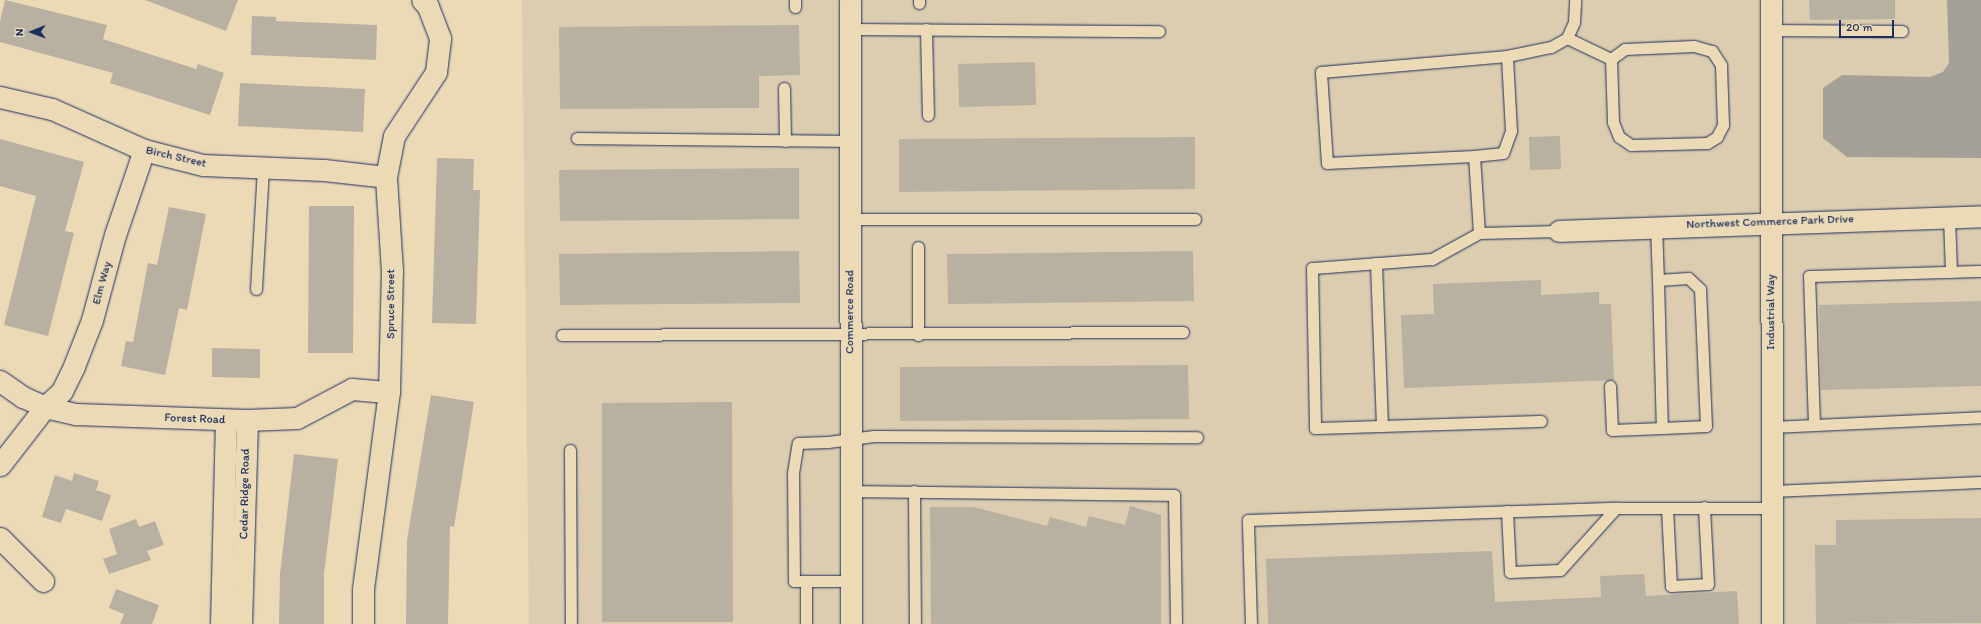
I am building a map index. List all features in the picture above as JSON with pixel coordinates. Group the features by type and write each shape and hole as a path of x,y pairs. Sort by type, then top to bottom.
{"street":[{"name":"Spruce Street","path":"363,624 363,589 389,392 392,270 386,177 394,136 436,72 440,38 428,6 422,0"},
{"name":"Commerce Road","path":"850,0 850,624"},
{"name":"Industrial Way","path":"1771,0 1772,624"},
{"name":"Birch Street","path":"0,98 52,109 144,150 202,165 263,166 386,177"},
{"name":"Elm Way","path":"0,465 45,407 62,391 92,320 115,235 144,150"},
{"name":"Northwest Commerce Park Drive","path":"1559,231 1656,226 1981,216"},
{"name":"Forest Road","path":"0,381 23,397 45,407 76,414 226,420 297,418 352,389 389,392"},
{"name":"Cedar Ridge Road","path":"221,624 226,420"},
{"name":"Cedar Ridge Road","path":"241,624 247,420"},
{"path":"0,538 43,581"},
{"path":"222,567 243,568"}],"lane":[{"path":"1508,56 1511,131 1503,153 1474,156 1327,163 1321,72 1508,56 1551,47 1567,38 1574,22 1575,0"},
{"path":"850,29 1159,31"},
{"path":"926,29 928,115"},
{"path":"1771,30 1902,31"},
{"path":"1567,38 1611,59"},
{"path":"1694,46 1712,51 1721,65 1722,125 1717,137 1707,143 1631,145 1620,138 1613,122 1611,59 1625,49 1694,46"},
{"path":"784,88 785,141"},
{"path":"577,138 850,141"},
{"path":"1474,156 1479,233"},
{"path":"256,289 263,166"},
{"path":"1949,217 1951,272"},
{"path":"850,219 1195,219"},
{"path":"1656,226 1662,428"},
{"path":"1541,421 1315,428 1312,268 1432,259 1479,233 1559,231"},
{"path":"918,247 918,335"},
{"path":"1376,263 1382,426"},
{"path":"1814,425 1809,276 1981,271"},
{"path":"1610,386 1612,430 1706,426 1700,289 1688,278 1658,280"},
{"path":"562,334 918,335 1183,332"},
{"path":"1772,427 1981,417"},
{"path":"850,581 794,582 793,473 798,442 874,436 1197,437"},
{"path":"570,450 571,624"},
{"path":"1251,624 1248,520 1616,508 1704,508 1772,499 1981,482"},
{"path":"851,491 1174,496 1176,624"},
{"path":"914,492 915,624"},
{"path":"1507,512 1510,572 1560,570 1616,508"},
{"path":"1667,508 1671,586 1708,584 1704,508"},
{"path":"806,581 806,624"}],"shaded area":[{"path":"522,0 1981,0 1981,624 529,624"},
{"path":"1947,0 1981,0 1981,158 1847,157 1823,138 1823,88 1842,75 1930,77 1943,72 1949,63"}],"building":[{"path":"5,0 107,25 103,39 196,69 198,64 224,73 210,115 110,83 113,73 0,42 0,21"},
{"path":"145,0 238,0 226,31"},
{"path":"1809,0 1895,0 1895,19 1810,20"},
{"path":"252,16 276,17 276,21 377,25 376,60 251,55"},
{"path":"799,25 800,75 759,76 759,108 560,109 559,27"},
{"path":"1035,62 1036,105 959,107 958,64"},
{"path":"240,83 365,89 363,132 238,126"},
{"path":"1560,136 1561,169 1530,170 1529,137"},
{"path":"1195,137 1195,189 899,192 899,139"},
{"path":"0,139 84,162 65,231 74,233 48,336 4,325 36,196 0,186"},
{"path":"437,158 474,159 473,190 480,190 476,324 432,323"},
{"path":"799,168 799,219 560,221 559,170"},
{"path":"309,206 354,206 353,353 308,353"},
{"path":"169,207 206,214 187,310 179,308 165,375 121,366 126,341 133,342 148,263 157,265"},
{"path":"799,251 800,303 560,305 559,254"},
{"path":"1193,251 1194,301 948,304 947,254"},
{"path":"1541,280 1541,295 1599,292 1599,304 1611,304 1614,380 1404,388 1401,315 1434,314 1433,284"},
{"path":"1981,301 1981,386 1821,390 1819,305"},
{"path":"212,348 260,349 260,378 212,377"},
{"path":"1188,365 1189,419 900,421 900,367"},
{"path":"431,395 474,402 454,527 450,526 448,624 406,624 407,540"},
{"path":"732,402 733,622 602,622 602,403"},
{"path":"294,454 338,459 324,574 324,624 279,624 280,574"},
{"path":"74,473 99,481 96,490 111,495 102,521 66,509 61,523 42,517 55,475 72,481"},
{"path":"1130,506 1161,515 1161,624 931,624 930,507 974,507 1047,526 1050,517 1086,527 1089,516 1125,525"},
{"path":"1981,518 1981,623 1816,624 1815,545 1836,545 1836,520"},
{"path":"136,519 139,527 155,521 164,545 147,551 151,560 109,574 103,559 117,554 109,529"},
{"path":"1492,551 1495,602 1601,597 1600,576 1644,574 1646,596 1737,591 1739,624 1268,624 1266,559"},
{"path":"116,589 159,605 152,624 120,624 124,614 109,608"}]}
